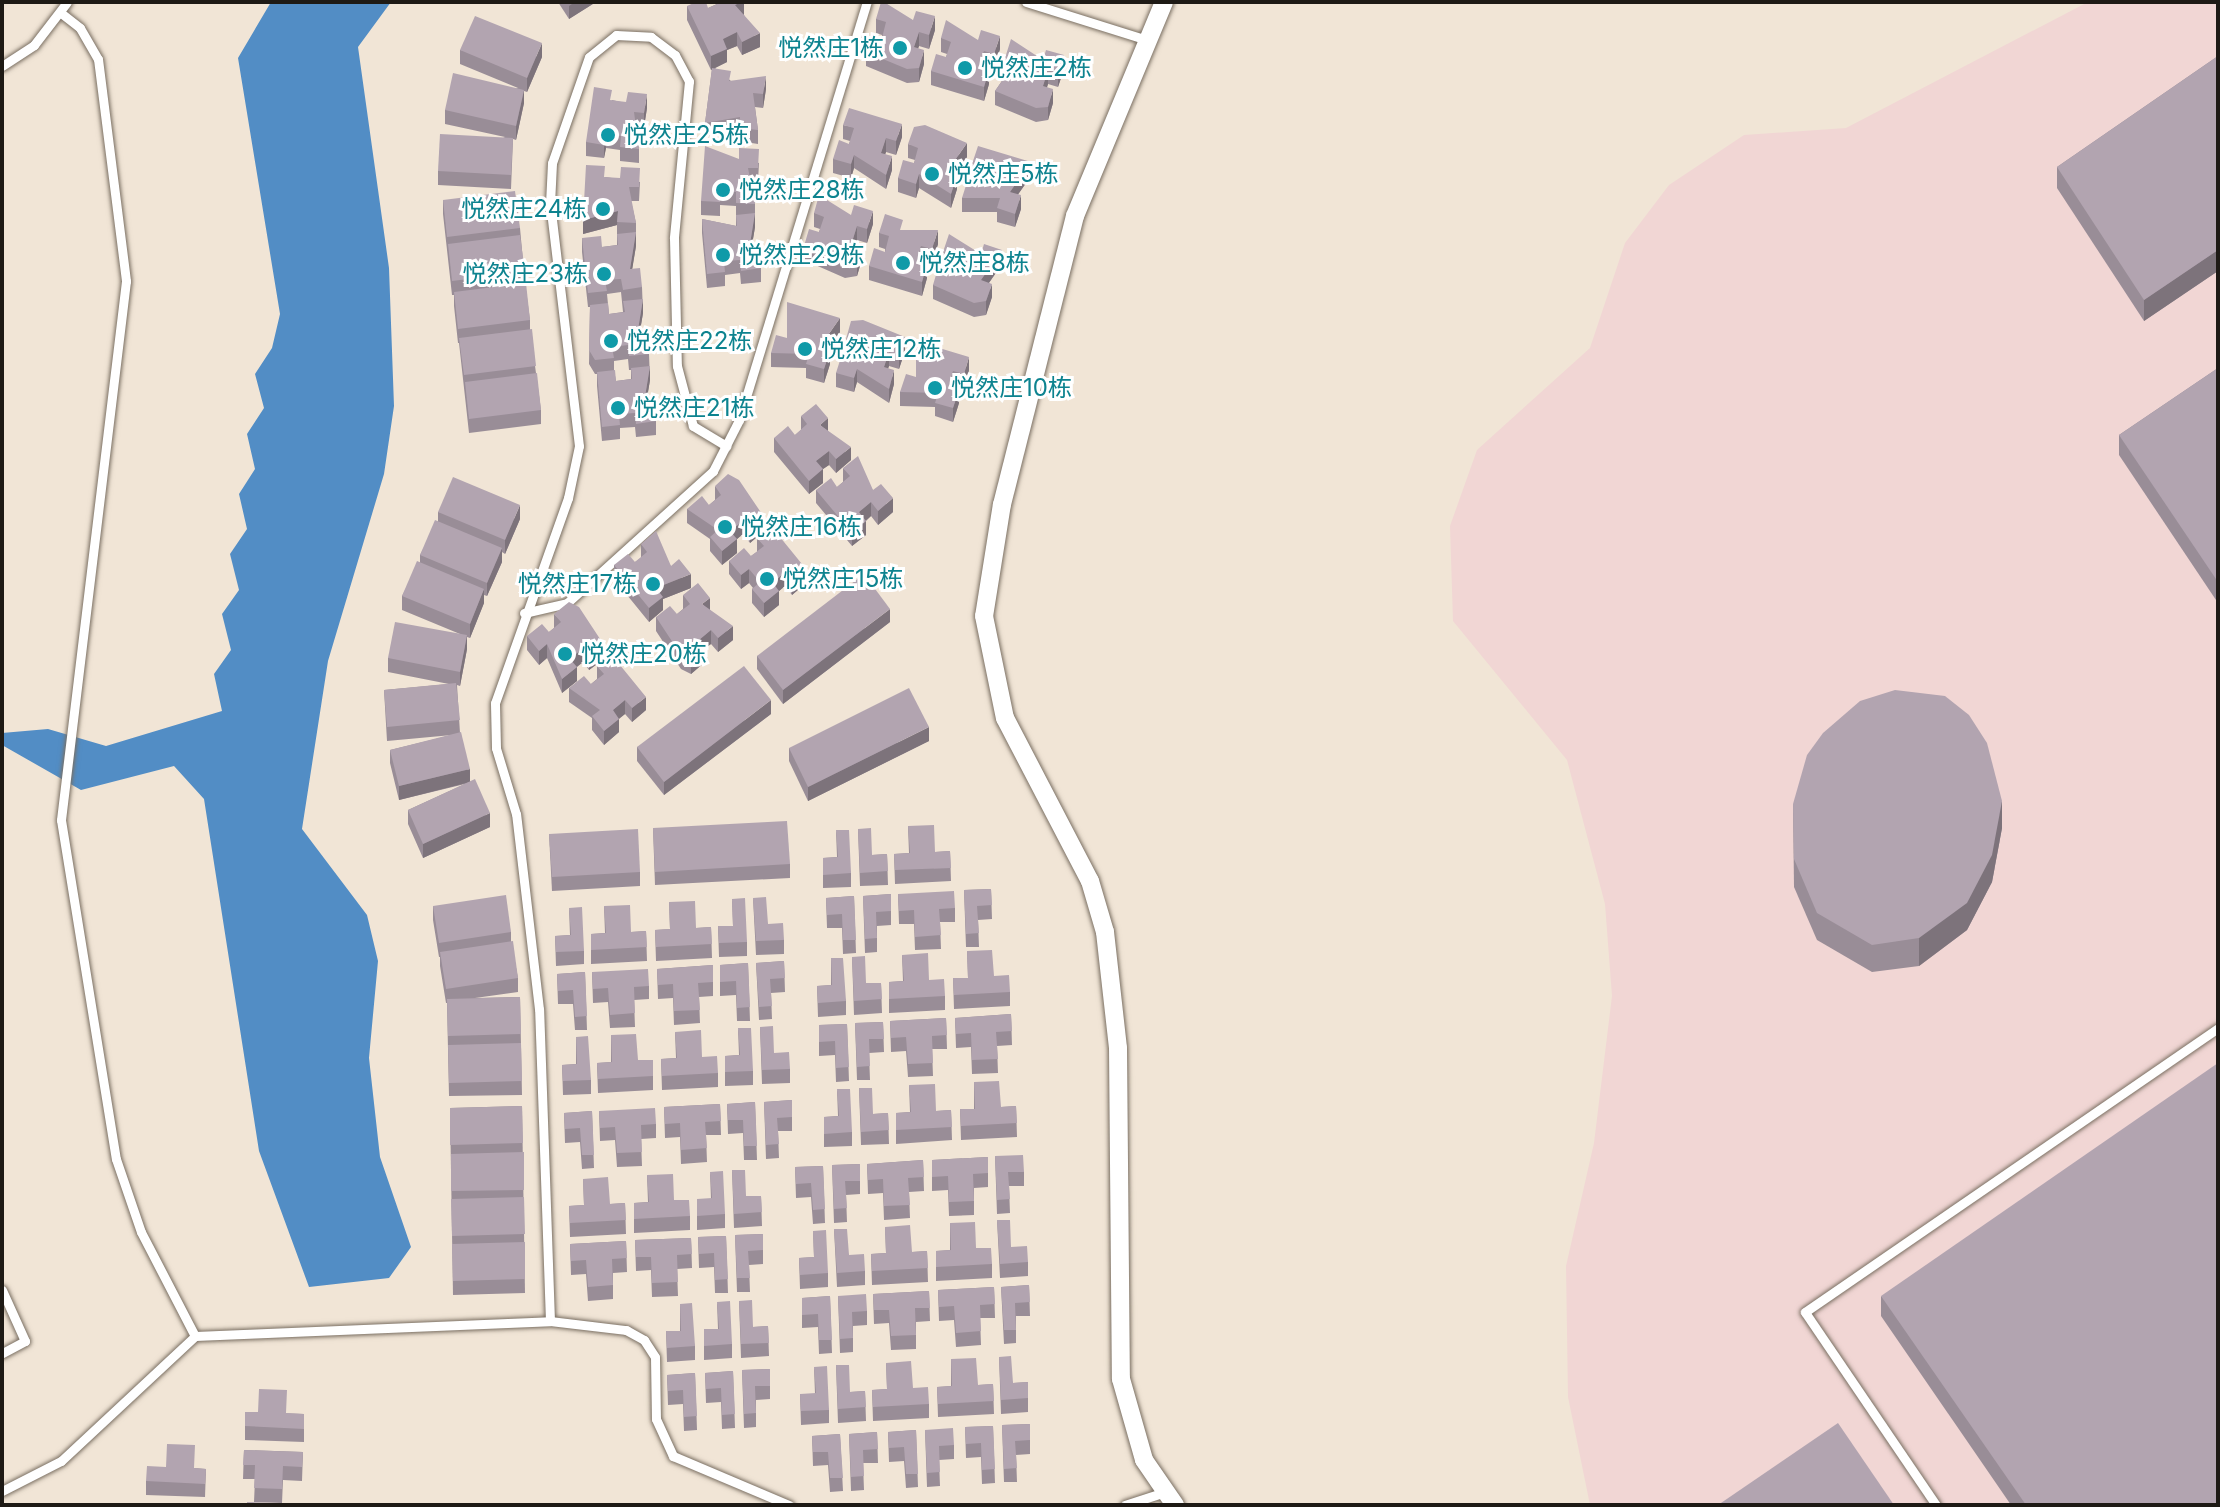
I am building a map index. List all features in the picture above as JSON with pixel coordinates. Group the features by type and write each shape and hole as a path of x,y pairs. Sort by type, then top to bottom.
{"street":[{"path":"1164,2 1075,216 1002,504 984,616 1005,718 1090,881 1105,932 1118,1048 1121,1379 1129,1422 1170,1498"}],"lane":[{"path":"2,66 61,13 67,2"},
{"path":"524,613 567,603 713,471 726,446 867,2"},
{"path":"1026,2 1147,40"},
{"path":"61,13 88,38 98,59 126,281 71,708 61,820 116,1159 141,1232 195,1336"},
{"path":"550,1321 539,1009 516,814 494,725 499,680 568,498 579,446 550,204 552,163 589,57 616,35 651,37 675,55 689,81 674,238 677,366 693,426 726,446"},
{"path":"1936,1505 1805,1312 2218,1028"},
{"path":"2,1290 25,1341 2,1353"},
{"path":"2,1491 61,1461 195,1336 550,1321 626,1330 644,1340 655,1357 656,1419 673,1456 789,1505"},
{"path":"1125,1505 1170,1498"}],"shaded area":[{"path":"2088,2 2218,2 2218,1505 1590,1505 1568,1397 1566,1266 1594,1143 1612,996 1605,904 1567,760 1453,621 1450,526 1477,450 1590,348 1625,243 1669,185 1744,135 1846,128"}],"water":[{"path":"271,2 391,2 358,47 389,268 394,406 384,474 328,661 302,829 367,915 378,961 369,1058 380,1157 411,1247 389,1278 309,1287 259,1151 204,799 174,766 81,790 2,745 2,733 48,729 106,746 222,711 214,674 231,650 222,614 239,590 230,554 247,529 239,494 255,469 247,434 264,408 255,374 272,348 280,314 238,58"}],"building":[{"path":"706,2 708,8 722,2 741,2 735,5 760,33 742,42 737,32 723,39 727,49 711,56 687,6"},
{"name":"悦然庄1栋","path":"881,2 913,20 916,11 935,16 929,35 919,32 914,47 924,50 919,68 907,69 866,52 871,34 882,38 886,22 876,19"},
{"path":"475,16 542,43 527,78 460,50"},
{"path":"946,20 978,40 981,30 1000,36 994,54 984,51 979,67 989,70 984,87 931,71 936,54 946,57 951,42 941,38"},
{"path":"1011,39 1043,60 1046,50 1064,55 1058,74 1048,70 1043,86 1053,89 1048,107 1036,108 995,91 1016,61 1005,58"},
{"path":"2218,56 2218,250 2144,300 2057,167"},
{"path":"712,68 731,71 729,81 766,76 763,94 753,93 758,130 739,128 740,117 705,123"},
{"path":"453,73 524,90 516,126 445,110"},
{"name":"悦然庄25栋","path":"594,87 612,90 610,100 626,102 628,92 647,94 644,113 634,112 639,149 620,147 621,136 606,134 604,145 586,142"},
{"path":"849,108 902,124 896,141 886,138 881,153 892,156 886,175 854,155 851,164 833,159 839,140 849,144 854,128 843,125"},
{"path":"925,125 967,143 946,173 957,176 951,194 919,174 916,184 898,178 903,160 914,163 918,148 908,144 914,127"},
{"path":"440,134 513,138 511,175 438,171"},
{"name":"悦然庄28栋","path":"705,146 739,159 739,148 759,149 758,168 748,168 755,204 736,203 736,192 720,191 720,202 701,201"},
{"path":"978,146 1031,162 1010,192 1021,195 1015,214 997,208 1000,198 962,198 968,179 978,182 983,167 972,164"},
{"name":"悦然庄24栋","path":"586,165 605,166 604,177 620,178 621,167 640,168 639,187 629,187 636,223 617,222 618,211 583,220"},
{"path":"515,191 520,228 447,237 443,200"},
{"path":"819,195 851,215 854,205 873,211 867,229 857,226 852,242 862,245 857,262 845,264 804,246 809,229 819,232 824,217 814,213"},
{"name":"悦然庄29栋","path":"755,213 749,250 759,249 761,268 741,271 740,260 724,261 725,272 707,274 702,219 737,226 736,215"},
{"path":"885,214 903,220 900,230 938,230 932,249 921,246 917,261 927,264 922,282 869,266 874,248 885,252 889,236 879,233"},
{"name":"悦然庄23栋","path":"636,232 630,269 640,268 642,287 623,290 621,279 605,280 607,291 588,293 582,238 601,236 602,247 618,245 617,234"},
{"path":"949,234 981,254 984,244 1002,250 981,280 992,284 986,301 974,303 933,285 938,268 949,271 953,255 943,252"},
{"path":"520,235 525,272 452,281 448,244"},
{"path":"526,283 530,320 458,329 454,292"},
{"name":"悦然庄22栋","path":"643,299 637,336 647,335 649,354 629,356 628,345 612,347 614,358 595,360 589,350 590,305 608,303 609,314 625,312 623,301"},
{"name":"悦然庄12栋","path":"787,302 840,318 819,348 830,351 824,369 806,364 809,354 771,353 776,335 787,338"},
{"path":"863,320 905,337 899,355 889,352 884,367 894,370 889,389 857,369 854,378 836,373 842,354 852,357 856,342 846,339 851,321"},
{"path":"532,329 536,366 464,375 459,338"},
{"name":"悦然庄10栋","path":"916,341 969,357 964,374 953,371 949,386 959,390 953,408 935,403 938,393 900,392 906,374 916,377"},
{"name":"悦然庄21栋","path":"650,366 644,403 654,402 656,421 636,424 635,413 619,414 620,425 602,427 597,372 615,370 616,381 632,379 631,368"},
{"path":"2218,368 2218,582 2119,435"},
{"path":"537,373 541,410 469,419 465,382"},
{"path":"816,404 828,418 820,425 851,447 836,459 829,451 816,461 823,469 809,481 774,438 788,426 795,435 807,424 801,416"},
{"path":"858,456 873,490 881,484 893,498 878,511 871,502 859,512 866,521 852,533 816,490 831,478 837,487 850,476 843,468"},
{"path":"728,474 739,480 764,517 750,529 743,521 730,531 737,539 722,551 710,537 718,530 687,509 702,496 709,505 721,495 715,486"},
{"path":"453,477 520,505 505,540 438,512"},
{"path":"435,520 502,548 487,583 420,555"},
{"name":"悦然庄15栋","path":"771,526 806,569 792,581 785,572 773,583 779,591 764,603 752,589 760,582 749,569 741,575 729,561 744,548 751,556 764,546 757,538"},
{"name":"悦然庄17栋","path":"656,531 671,566 679,559 691,574 656,588 663,597 649,608 614,565 628,554 635,562 647,552 641,544"},
{"path":"417,561 484,589 470,624 402,596"},
{"path":"864,574 890,609 783,690 757,656"},
{"path":"698,583 710,598 702,604 733,626 718,638 711,630 699,640 705,648 691,660 681,655 656,617 670,606 677,614 690,604 683,595"},
{"path":"569,602 579,607 604,645 589,656 583,648 570,659 577,667 562,679 547,644 539,651 527,636 542,624 549,632 561,622 554,614"},
{"path":"395,622 467,635 460,672 388,658"},
{"path":"611,654 646,697 632,708 625,700 613,710 619,719 604,731 592,716 600,710 569,688 584,676 591,684 604,674 597,666"},
{"path":"744,666 771,700 664,782 637,747"},
{"path":"456,683 460,720 387,727 384,690"},
{"path":"909,688 929,727 808,787 789,748"},
{"path":"1895,690 1945,696 1969,715 1987,743 2002,801 1992,855 1967,903 1919,938 1872,945 1817,913 1794,859 1793,804 1807,755 1823,733 1860,701"},
{"path":"461,732 470,769 399,786 390,750"},
{"path":"475,779 490,813 423,844 408,810"},
{"path":"787,821 790,864 655,872 653,828"},
{"path":"934,825 935,852 950,851 951,868 895,870 894,854 910,853 908,826"},
{"path":"871,828 872,855 887,854 888,871 860,873 858,829"},
{"path":"638,829 640,872 552,877 549,834"},
{"path":"836,830 849,830 851,873 823,875 823,858 838,857"},
{"path":"991,889 992,905 977,906 979,933 966,934 964,890"},
{"path":"954,891 955,908 939,909 941,935 915,937 914,910 899,911 898,894"},
{"path":"891,894 891,911 876,912 877,938 865,939 863,896"},
{"path":"506,895 511,932 439,943 433,906"},
{"path":"854,896 856,940 843,940 842,914 827,915 826,898"},
{"path":"766,897 768,924 783,923 784,940 756,941 753,898"},
{"path":"745,898 747,942 719,943 718,926 733,926 732,899"},
{"path":"695,901 696,928 711,927 712,944 656,947 655,930 670,929 669,902"},
{"path":"630,905 631,932 646,931 647,947 591,950 591,934 606,933 604,906"},
{"path":"582,907 584,951 556,952 555,936 571,935 569,908"},
{"path":"513,941 518,978 446,989 440,952"},
{"path":"992,950 994,976 1009,975 1010,992 954,995 953,978 968,978 967,951"},
{"path":"928,953 929,980 944,979 945,996 889,999 889,982 904,981 902,955"},
{"path":"865,956 866,983 881,983 882,999 854,1001 852,957"},
{"path":"831,958 843,958 846,1001 818,1003 817,986 832,985"},
{"path":"784,961 785,978 770,979 772,1006 759,1007 756,963"},
{"path":"748,963 750,1007 737,1008 736,981 720,982 720,965"},
{"path":"713,965 713,982 698,983 700,1010 674,1011 673,984 658,985 657,969"},
{"path":"648,969 649,986 634,987 635,1013 610,1015 608,988 593,989 592,972"},
{"path":"585,972 587,1016 575,1017 573,990 558,991 557,974"},
{"path":"520,997 521,1034 448,1036 447,999"},
{"path":"1011,1014 1012,1031 996,1032 998,1059 972,1060 971,1033 956,1034 955,1018"},
{"path":"946,1018 947,1035 932,1036 933,1063 908,1064 906,1037 891,1038 890,1021"},
{"path":"883,1022 884,1039 869,1039 870,1066 857,1067 855,1023"},
{"path":"847,1024 849,1067 836,1068 835,1041 819,1042 819,1025"},
{"path":"773,1026 774,1053 789,1052 790,1069 762,1070 760,1027"},
{"path":"738,1028 751,1028 753,1071 725,1072 725,1056 740,1055"},
{"path":"701,1030 702,1057 717,1056 718,1073 662,1076 661,1059 677,1058 675,1032"},
{"path":"636,1034 638,1060 653,1060 653,1076 598,1079 597,1063 612,1062 611,1035"},
{"path":"588,1036 591,1080 563,1081 562,1065 577,1064 576,1037"},
{"path":"521,1043 522,1081 449,1083 448,1045"},
{"path":"2218,1063 2218,1505 2026,1505 1881,1296"},
{"path":"999,1081 1001,1107 1016,1106 1017,1123 961,1126 960,1109 975,1109 974,1082"},
{"path":"935,1084 936,1111 951,1110 952,1127 896,1130 896,1113 911,1112 909,1085"},
{"path":"859,1088 872,1088 873,1114 888,1113 889,1130 861,1132"},
{"path":"837,1089 850,1089 852,1132 824,1134 824,1117 839,1116"},
{"path":"792,1100 792,1117 777,1118 779,1144 766,1145 764,1102"},
{"path":"755,1102 757,1146 744,1146 743,1120 728,1120 727,1104"},
{"path":"720,1104 721,1121 705,1122 707,1148 681,1150 680,1123 665,1124 664,1107"},
{"path":"522,1106 523,1143 450,1145 450,1108"},
{"path":"655,1108 656,1124 641,1125 642,1152 617,1153 615,1127 600,1128 599,1111"},
{"path":"592,1111 594,1155 582,1155 580,1128 565,1129 564,1113"},
{"path":"524,1152 524,1190 451,1191 451,1154"},
{"path":"1023,1155 1024,1172 1008,1172 1010,1199 997,1200 995,1156"},
{"path":"988,1157 988,1173 973,1174 974,1201 949,1202 948,1176 932,1177 932,1160"},
{"path":"923,1160 924,1177 908,1178 910,1205 884,1206 883,1179 868,1180 867,1164"},
{"path":"860,1164 860,1181 845,1181 847,1208 834,1209 832,1165"},
{"path":"823,1166 825,1209 813,1210 811,1183 796,1184 795,1167"},
{"path":"732,1170 745,1170 746,1196 761,1196 762,1212 734,1214"},
{"path":"723,1171 725,1214 697,1216 697,1199 712,1198 710,1172"},
{"path":"673,1174 674,1200 689,1200 690,1216 634,1219 634,1203 649,1202 647,1175"},
{"path":"608,1177 610,1204 625,1203 626,1220 570,1223 569,1206 584,1205 583,1179"},
{"path":"524,1197 525,1234 452,1236 451,1199"},
{"path":"997,1220 1010,1220 1011,1247 1027,1246 1028,1262 1000,1264"},
{"path":"975,1222 976,1248 991,1248 992,1264 936,1267 936,1251 951,1250 950,1223"},
{"path":"910,1225 912,1252 927,1251 928,1268 872,1271 871,1254 886,1253 885,1227"},
{"path":"834,1229 847,1229 849,1255 864,1254 865,1271 837,1273"},
{"path":"826,1230 828,1273 800,1275 799,1258 814,1257 813,1231"},
{"path":"763,1234 763,1250 748,1251 750,1278 737,1278 735,1235"},
{"path":"726,1236 728,1279 715,1280 714,1253 699,1254 698,1237"},
{"path":"691,1238 692,1254 677,1255 678,1282 652,1283 651,1257 636,1257 635,1240"},
{"path":"626,1241 627,1258 612,1259 613,1285 588,1287 586,1260 571,1261 570,1244"},
{"path":"525,1242 525,1279 453,1281 452,1244"},
{"path":"1029,1285 1030,1302 1015,1303 1016,1330 1004,1330 1001,1287"},
{"path":"994,1287 995,1304 980,1305 981,1331 956,1333 954,1306 939,1307 938,1290"},
{"path":"929,1291 930,1308 915,1308 916,1335 891,1336 889,1310 874,1310 873,1294"},
{"path":"866,1294 867,1311 852,1312 853,1338 840,1339 838,1296"},
{"path":"830,1296 832,1340 819,1340 818,1314 802,1315 802,1298"},
{"path":"752,1300 753,1327 768,1326 769,1343 741,1344 739,1301"},
{"path":"730,1301 732,1344 704,1346 704,1329 719,1329 717,1302"},
{"path":"692,1303 695,1346 667,1348 666,1331 681,1331 680,1304"},
{"path":"1011,1356 1013,1383 1028,1382 1028,1398 1001,1400 999,1357"},
{"path":"976,1358 978,1385 993,1384 994,1401 938,1404 937,1387 952,1386 951,1359"},
{"path":"911,1361 913,1388 928,1387 929,1404 873,1407 872,1390 887,1389 886,1363"},
{"path":"836,1365 849,1365 850,1392 865,1391 866,1407 838,1409"},
{"path":"827,1366 829,1410 801,1411 800,1394 816,1393 814,1367"},
{"path":"770,1369 770,1386 755,1386 756,1413 744,1414 742,1370"},
{"path":"733,1371 735,1414 722,1415 721,1388 706,1389 705,1373"},
{"path":"695,1373 697,1416 684,1417 683,1390 668,1391 667,1375"},
{"path":"259,1389 287,1390 286,1413 304,1414 304,1429 245,1426 245,1412 258,1412"},
{"path":"1838,1423 1894,1505 1718,1505"},
{"path":"1030,1424 1030,1440 1015,1441 1017,1468 1004,1469 1002,1425"},
{"path":"993,1426 995,1469 982,1470 981,1443 966,1444 965,1427"},
{"path":"953,1428 954,1445 939,1446 940,1472 927,1473 925,1430"},
{"path":"916,1430 918,1474 906,1474 904,1447 889,1448 888,1432"},
{"path":"877,1432 878,1449 863,1450 864,1476 851,1477 849,1434"},
{"path":"840,1434 843,1478 830,1478 828,1452 813,1452 812,1436"},
{"path":"167,1444 195,1445 194,1468 206,1469 205,1484 146,1481 147,1466 166,1467"},
{"path":"244,1450 303,1452 302,1467 283,1466 282,1489 254,1488 255,1465 243,1465"},
{"path":"247,1502 275,1503 275,1505 247,1505"}],"place":[{"name":"悦然庄1栋","path":"900,48"},
{"name":"悦然庄2栋","path":"965,68"},
{"name":"悦然庄25栋","path":"608,135"},
{"name":"悦然庄5栋","path":"932,174"},
{"name":"悦然庄28栋","path":"723,190"},
{"name":"悦然庄24栋","path":"603,209"},
{"name":"悦然庄29栋","path":"723,255"},
{"name":"悦然庄8栋","path":"903,263"},
{"name":"悦然庄23栋","path":"604,274"},
{"name":"悦然庄22栋","path":"611,341"},
{"name":"悦然庄12栋","path":"805,349"},
{"name":"悦然庄10栋","path":"935,388"},
{"name":"悦然庄21栋","path":"618,408"},
{"name":"悦然庄16栋","path":"725,527"},
{"name":"悦然庄15栋","path":"767,579"},
{"name":"悦然庄17栋","path":"653,584"},
{"name":"悦然庄20栋","path":"565,654"}]}
